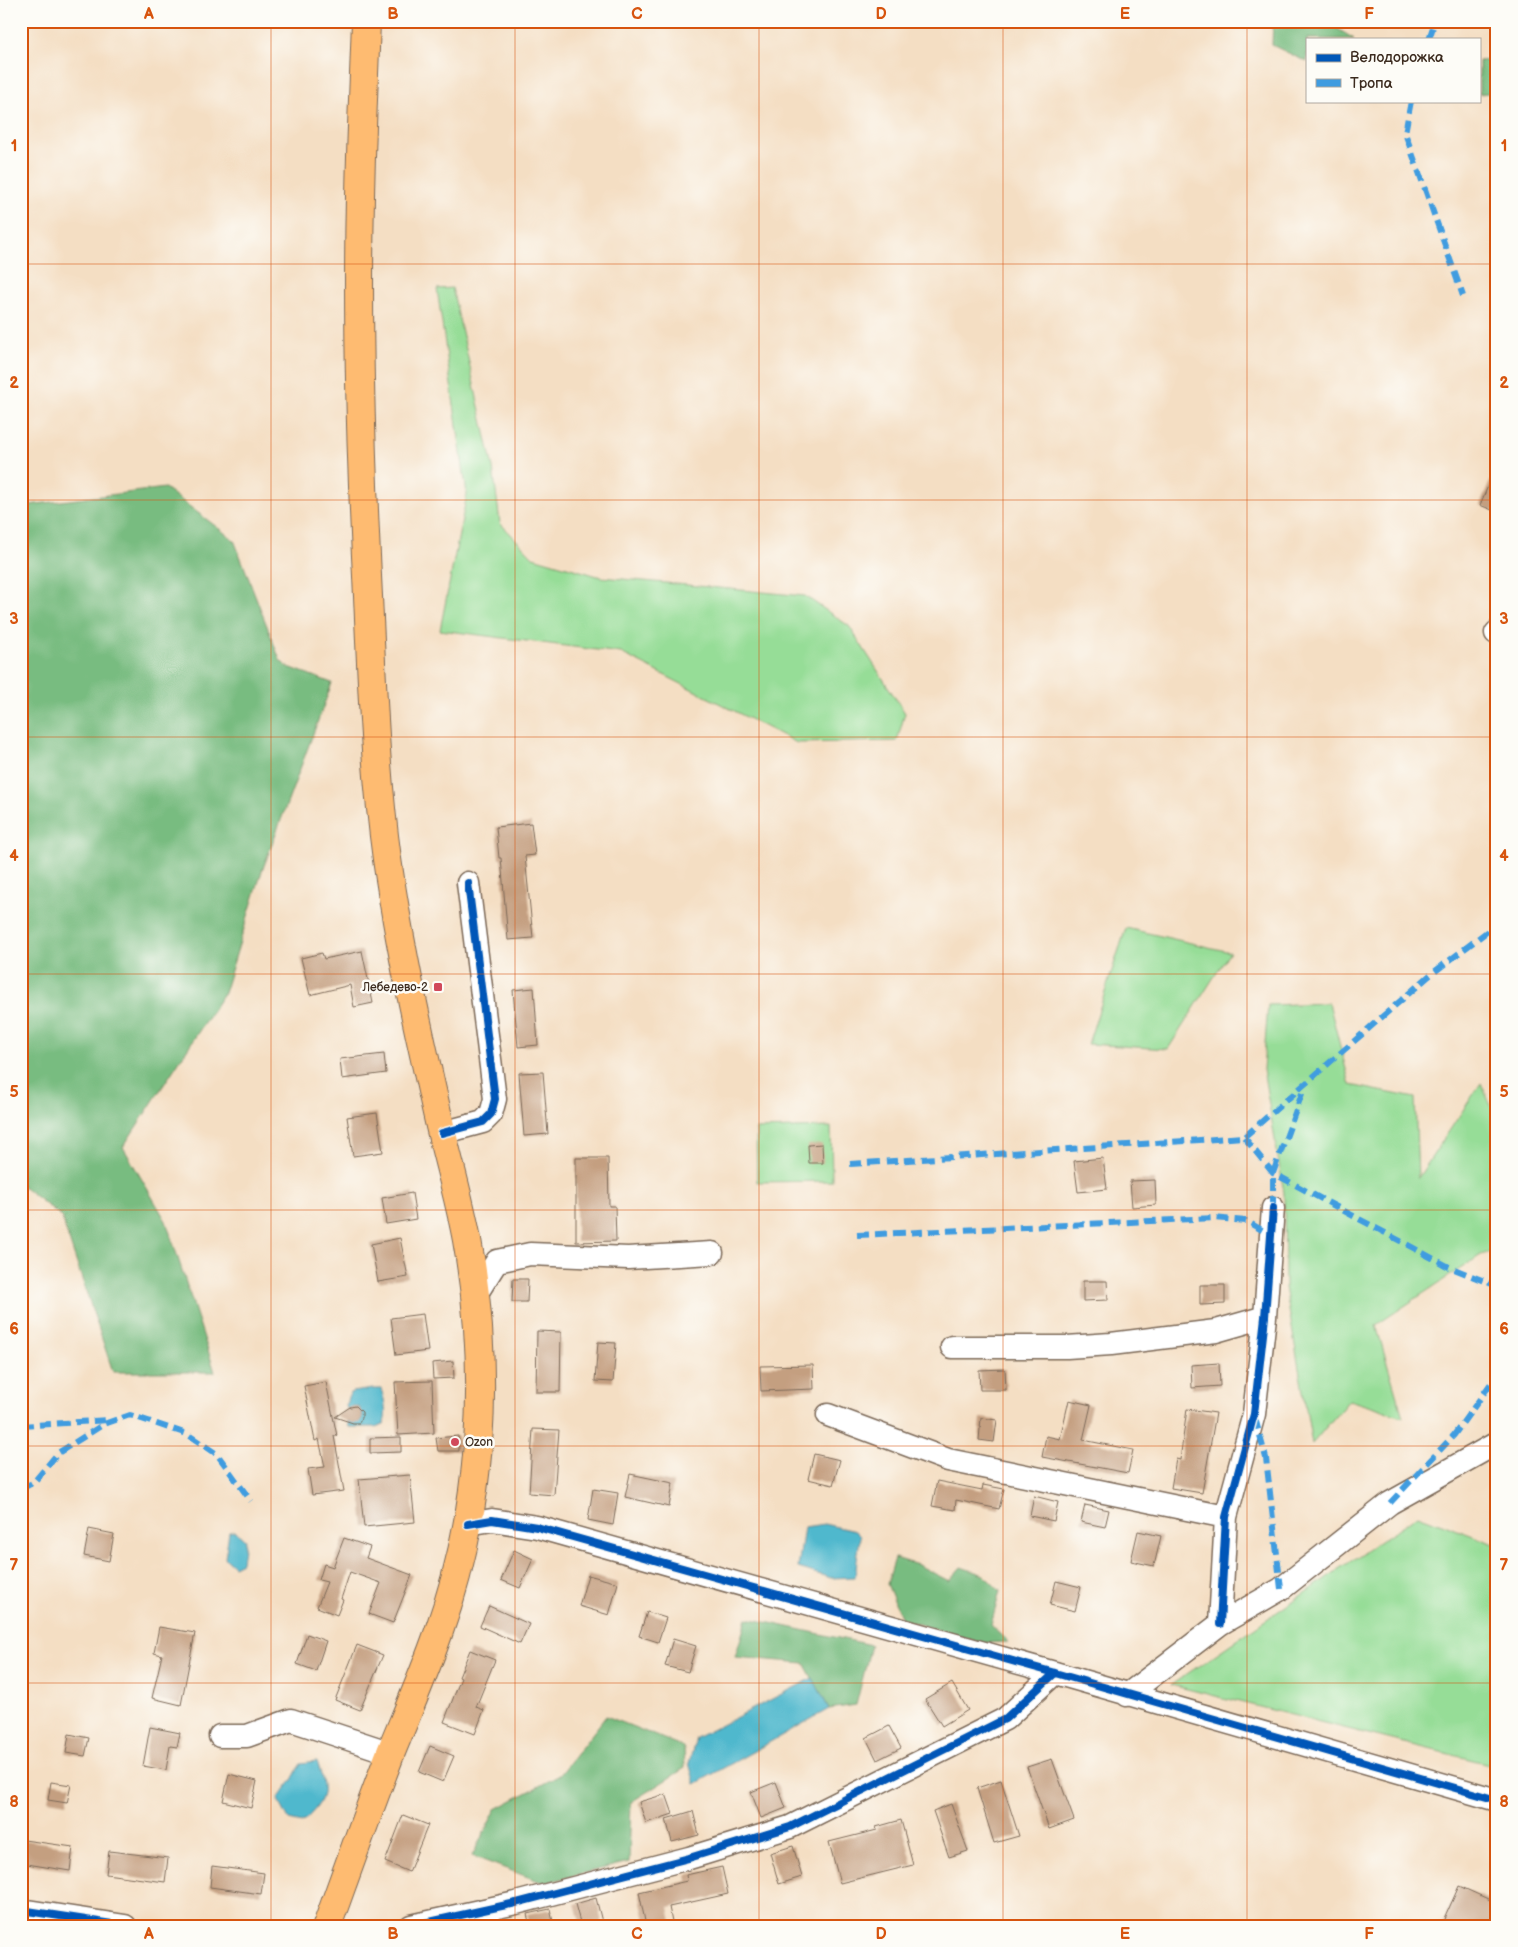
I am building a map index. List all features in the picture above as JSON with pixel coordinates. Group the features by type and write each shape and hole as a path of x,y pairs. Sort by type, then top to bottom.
{"main road":[{"path":"327,1926 391,1753 438,1635 455,1580 468,1524 480,1420 479,1341 475,1296 464,1229 403,951 391,885 380,794 364,532 361,390 360,198 366,21"}],"street":[{"path":"442,1133 483,1122 491,1114 495,1100 468,882"},
{"path":"1220,1624 1226,1517 1254,1414 1265,1317 1273,1208"},
{"path":"475,1296 497,1261 530,1254 628,1258 712,1253"},
{"path":"952,1347 1067,1347 1111,1344 1216,1331 1265,1317"},
{"path":"828,1414 948,1460 1226,1517"},
{"path":"1127,1695 1220,1624 1281,1589 1390,1503 1497,1443"},
{"path":"468,1524 492,1520 537,1527 1055,1672 1127,1695 1497,1800"},
{"path":"411,1926 516,1903 641,1870 790,1827 1006,1719 1055,1672"},
{"path":"220,1736 246,1745 292,1720 391,1753"},
{"path":"21,1910 125,1926"}],"green space":[{"path":"1273,21 1325,21 1352,38 1306,38 1306,62 1272,45"},
{"path":"1497,60 1497,92 1480,94 1480,61"},
{"path":"452,288 493,468 500,523 533,557 601,577 805,596 849,626 905,713 897,741 797,743 621,653 440,630 467,494 437,289"},
{"path":"165,488 234,540 280,660 286,666 332,683 262,871 224,993 123,1147 166,1221 215,1372 113,1372 61,1216 21,1185 21,506"},
{"path":"1126,928 1230,952 1168,1049 1088,1044"},
{"path":"1329,1003 1350,1085 1415,1098 1418,1178 1481,1083 1497,1119 1497,1250 1481,1255 1376,1325 1403,1417 1349,1400 1312,1444 1285,1287 1284,1193 1263,1069 1268,1005"},
{"path":"831,1127 832,1181 757,1182 756,1129"},
{"path":"1418,1515 1497,1545 1497,1766 1171,1685"},
{"path":"895,1558 918,1565 949,1581 961,1567 984,1575 1000,1591 991,1625 1009,1642 982,1643 902,1619 887,1584"},
{"path":"747,1618 871,1645 856,1705 829,1709 804,1663 735,1657"},
{"path":"606,1716 684,1747 685,1768 631,1802 629,1862 544,1883 472,1856 496,1809 560,1775"}],"water":[{"path":"381,1389 385,1411 384,1424 375,1427 349,1427 348,1421 355,1423 361,1420 363,1415 359,1407 353,1406 347,1409 348,1397 352,1392"},
{"path":"824,1524 855,1531 860,1536 855,1577 831,1578 798,1568 804,1527"},
{"path":"235,1531 245,1540 242,1562 234,1566 225,1558 229,1532"},
{"path":"813,1678 829,1709 695,1784 689,1763 696,1738"},
{"path":"317,1761 323,1795 316,1808 302,1823 289,1820 278,1799 292,1780 301,1763"}],"building":[{"path":"1497,465 1497,512 1480,505"},
{"path":"531,823 535,855 525,856 533,938 508,940 501,858 499,858 496,827"},
{"path":"362,951 373,1003 354,1007 350,985 310,995 301,958 322,953 324,959"},
{"path":"534,988 538,1045 518,1047 513,990"},
{"path":"384,1054 386,1073 342,1079 340,1059"},
{"path":"543,1072 548,1134 524,1136 519,1073"},
{"path":"377,1113 383,1152 353,1156 347,1117"},
{"path":"822,1144 823,1163 809,1163 808,1145"},
{"path":"576,1158 608,1158 609,1206 615,1206 616,1241 576,1242"},
{"path":"1103,1158 1107,1189 1078,1192 1074,1161"},
{"path":"1155,1180 1156,1205 1132,1207 1130,1181"},
{"path":"412,1193 416,1219 386,1224 382,1198"},
{"path":"400,1238 408,1277 378,1282 371,1244"},
{"path":"513,1279 528,1279 527,1302 512,1302"},
{"path":"1083,1281 1107,1281 1108,1300 1083,1301"},
{"path":"1200,1285 1225,1285 1225,1304 1200,1305"},
{"path":"423,1314 428,1351 396,1355 391,1318"},
{"path":"537,1331 561,1332 560,1392 536,1392"},
{"path":"598,1342 616,1343 613,1382 595,1381"},
{"path":"453,1361 454,1378 433,1379 432,1363"},
{"path":"1219,1363 1220,1386 1192,1388 1191,1365"},
{"path":"813,1365 814,1389 761,1391 760,1366"},
{"path":"1005,1369 1006,1390 980,1390 979,1370"},
{"path":"432,1381 434,1433 398,1435 395,1382"},
{"path":"326,1382 337,1436 334,1436 344,1491 312,1495 308,1469 325,1467 319,1439 315,1441 304,1386"},
{"path":"1069,1400 1091,1405 1083,1440 1133,1450 1128,1473 1042,1457 1046,1436 1060,1439"},
{"path":"356,1406 362,1412 362,1418 359,1423 335,1417 350,1407"},
{"path":"1187,1409 1216,1413 1202,1493 1171,1488 1176,1459 1180,1460"},
{"path":"981,1418 997,1420 994,1442 979,1440"},
{"path":"533,1429 559,1430 554,1495 529,1493"},
{"path":"458,1436 459,1451 438,1451 436,1438"},
{"path":"401,1437 401,1452 370,1453 370,1438"},
{"path":"814,1454 840,1460 833,1485 808,1479"},
{"path":"630,1474 673,1483 669,1507 625,1497"},
{"path":"410,1475 415,1522 364,1527 359,1479"},
{"path":"937,1481 982,1490 983,1485 1004,1489 999,1509 956,1500 955,1510 932,1506"},
{"path":"593,1489 618,1493 613,1525 588,1520"},
{"path":"1034,1496 1058,1502 1054,1521 1030,1516"},
{"path":"1085,1505 1109,1510 1105,1527 1081,1522"},
{"path":"89,1529 114,1534 109,1561 84,1556"},
{"path":"1138,1531 1161,1536 1154,1566 1131,1561"},
{"path":"344,1538 370,1547 366,1558 412,1575 393,1623 369,1614 381,1583 350,1572 337,1615 317,1607 327,1582 319,1580 324,1564 333,1567"},
{"path":"514,1550 533,1559 520,1588 501,1580"},
{"path":"588,1575 618,1583 609,1615 579,1606"},
{"path":"1056,1581 1081,1587 1075,1611 1050,1605"},
{"path":"489,1606 529,1624 520,1644 480,1626"},
{"path":"647,1612 666,1618 658,1642 639,1636"},
{"path":"159,1627 195,1633 181,1705 152,1698 162,1655 154,1653"},
{"path":"307,1634 326,1641 316,1671 297,1664"},
{"path":"673,1639 696,1646 688,1672 665,1666"},
{"path":"357,1645 383,1655 360,1710 335,1700"},
{"path":"470,1650 495,1660 476,1707 484,1710 475,1734 444,1722"},
{"path":"952,1683 968,1710 942,1726 925,1699"},
{"path":"889,1726 901,1748 877,1760 866,1738"},
{"path":"150,1727 180,1733 177,1747 170,1746 166,1770 143,1766"},
{"path":"69,1734 89,1738 85,1756 66,1753"},
{"path":"430,1746 454,1756 443,1782 419,1772"},
{"path":"1052,1759 1074,1820 1049,1829 1027,1767"},
{"path":"229,1774 257,1781 251,1808 223,1801"},
{"path":"1001,1780 1019,1836 994,1843 977,1788"},
{"path":"51,1782 71,1785 67,1803 48,1800"},
{"path":"776,1782 786,1808 761,1818 751,1792"},
{"path":"666,1794 673,1814 646,1823 639,1802"},
{"path":"951,1804 968,1851 949,1857 933,1811"},
{"path":"693,1811 699,1835 672,1842 666,1819"},
{"path":"403,1815 428,1825 409,1872 385,1862"},
{"path":"901,1820 913,1865 840,1883 829,1842 877,1830 876,1827"},
{"path":"24,1840 73,1847 70,1871 21,1863"},
{"path":"793,1846 802,1877 779,1884 770,1853"},
{"path":"109,1851 168,1858 165,1882 106,1874"},
{"path":"212,1866 264,1873 261,1894 210,1887"},
{"path":"722,1867 728,1894 669,1907 673,1926 646,1926 639,1892 687,1881 686,1875"},
{"path":"1459,1886 1497,1903 1497,1926 1441,1926"},
{"path":"596,1898 603,1926 581,1926 575,1904"},
{"path":"550,1909 554,1926 530,1926 527,1914"}],"marked path":[{"path":"1429,38 1435,21"},
{"path":"1411,102 1405,133 1463,296"},
{"path":"850,1164 1244,1137 1429,976 1497,924"},
{"path":"1273,1208 1273,1173 1304,1088"},
{"path":"1244,1137 1273,1173 1449,1267 1497,1286"},
{"path":"857,1235 1214,1218 1246,1221 1271,1235"},
{"path":"1390,1503 1454,1435 1497,1375"},
{"path":"21,1489 34,1482 58,1453 104,1424 130,1415 187,1434 217,1454 251,1501"},
{"path":"1255,1418 1266,1458 1281,1589"},
{"path":"21,1426 108,1420"}],"cycle path":[{"path":"442,1133 483,1122 491,1114 495,1099 468,883"},
{"path":"1220,1624 1226,1517 1254,1414 1265,1317 1273,1208"},
{"path":"468,1524 492,1520 537,1527 1497,1800"},
{"path":"411,1926 516,1903 689,1858 790,1827 1005,1719 1055,1673"},
{"path":"21,1910 125,1926"}],"place":[{"name":"Лебедево-2","path":"438,987"},
{"name":"Ozon","path":"455,1442"}]}
